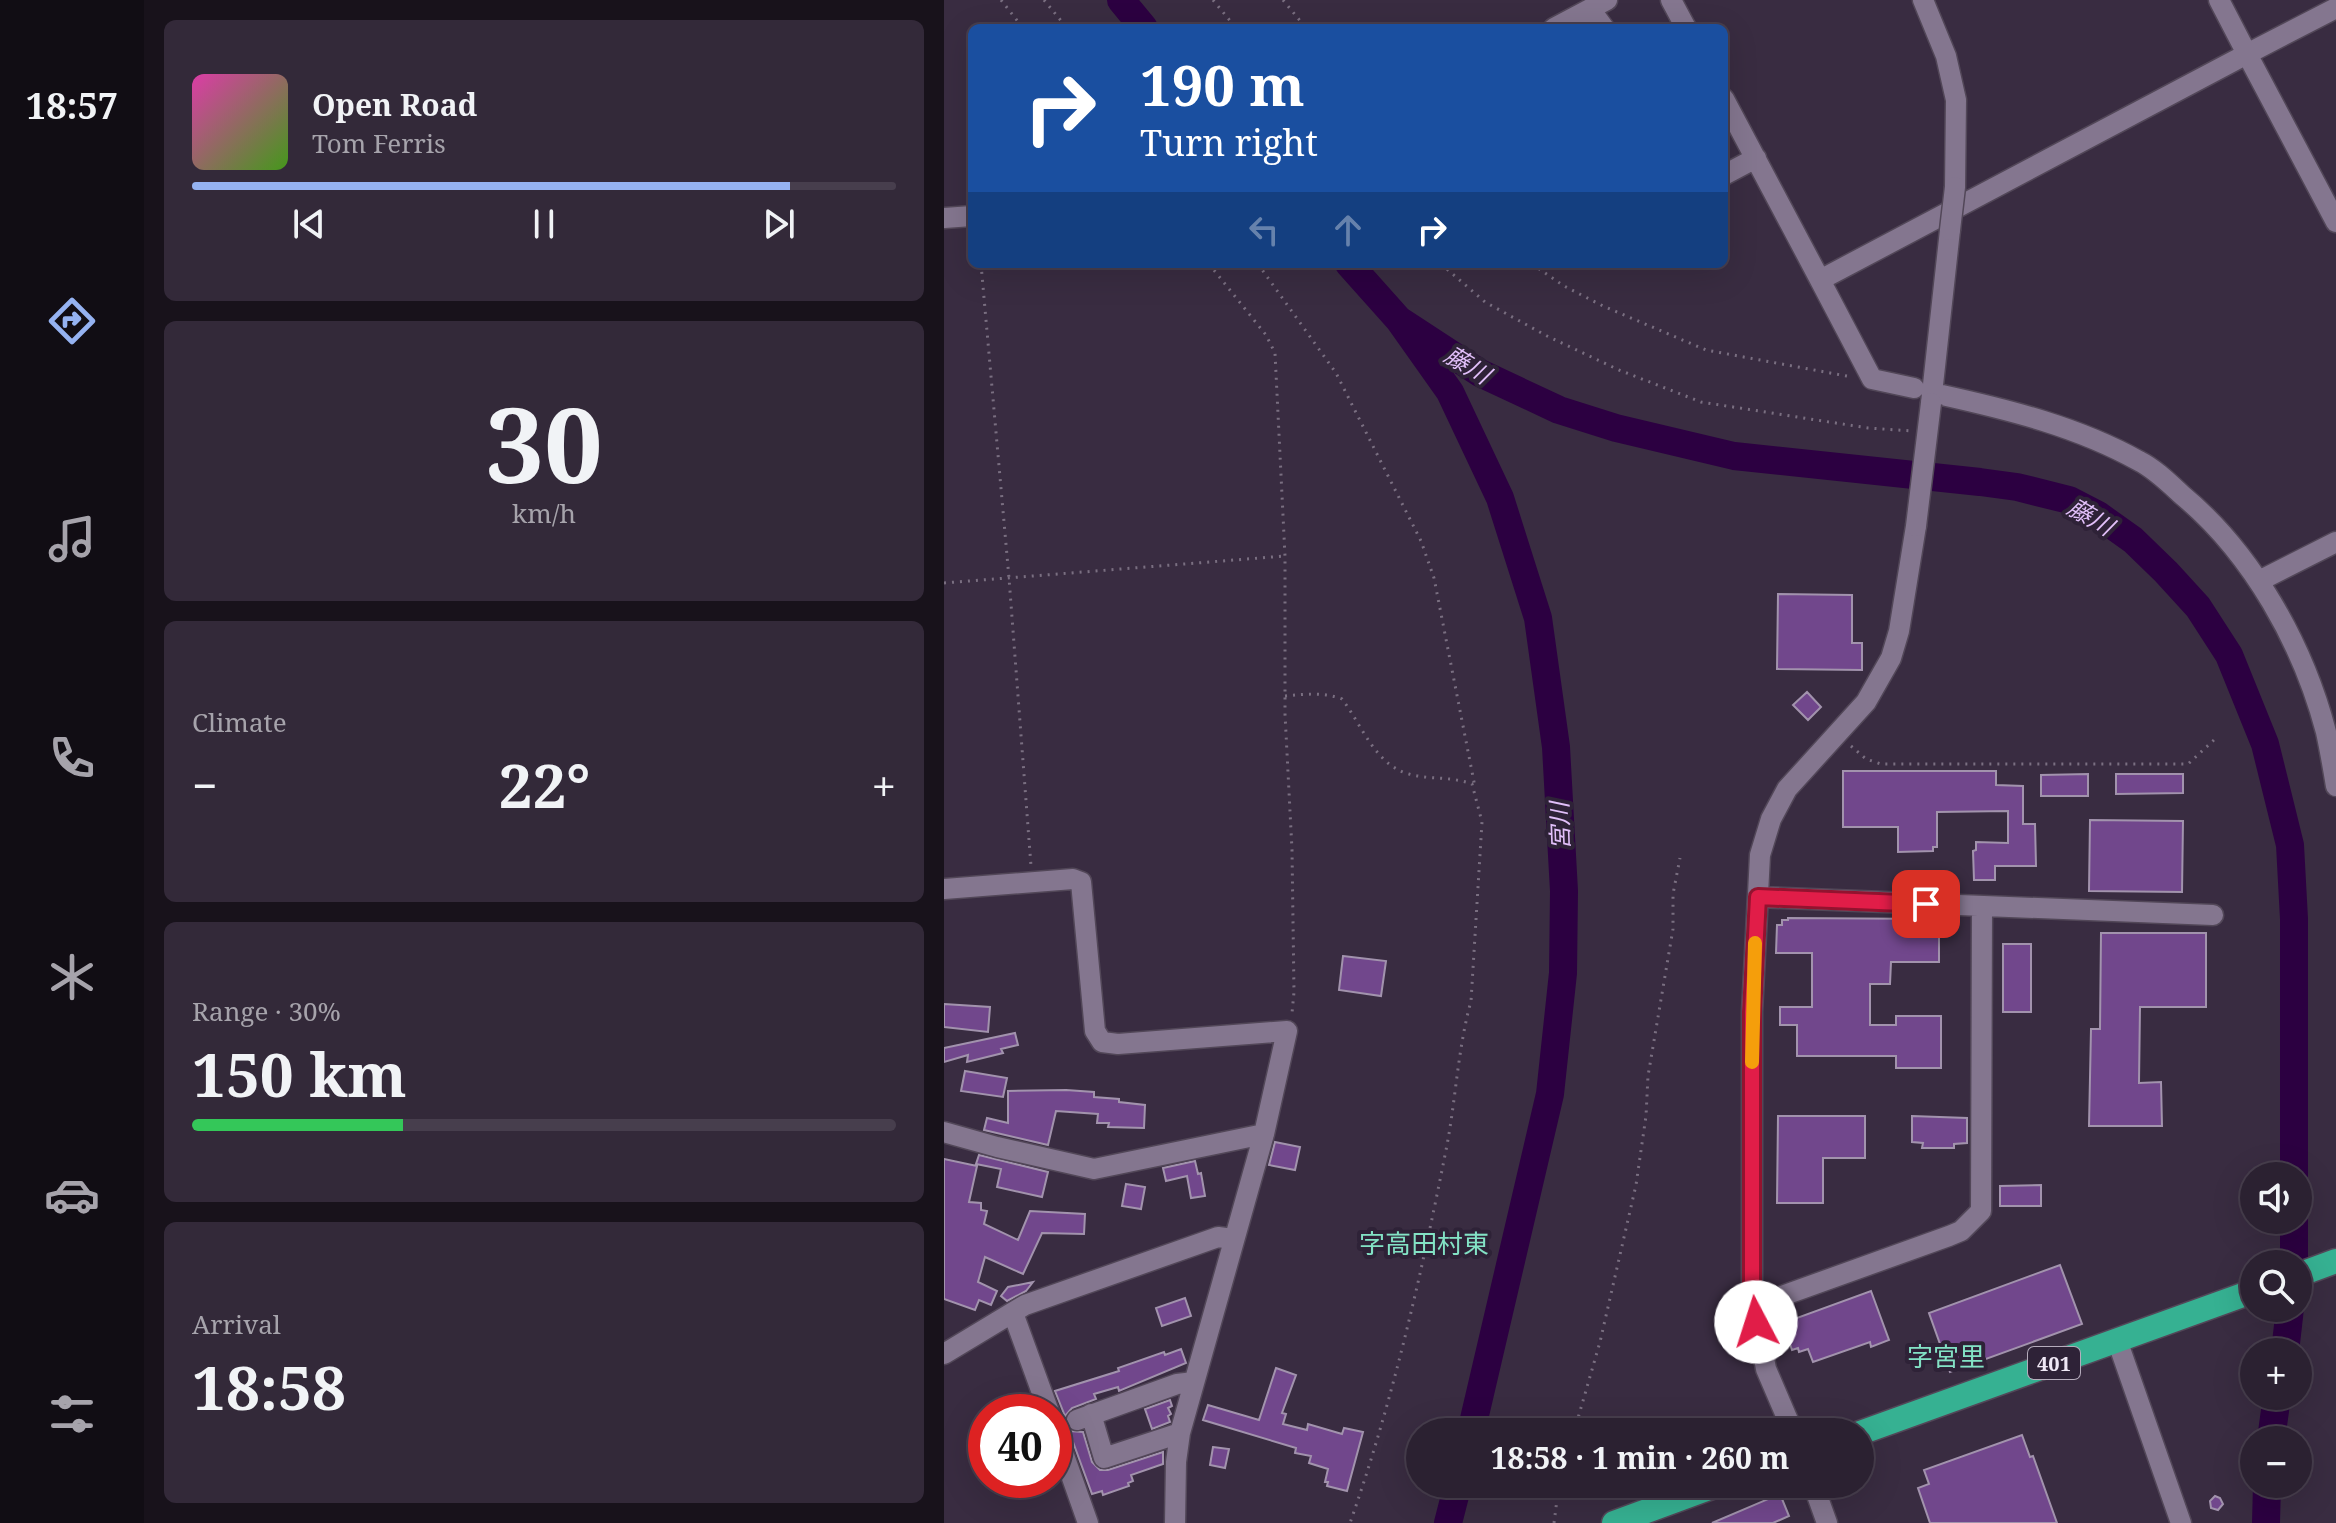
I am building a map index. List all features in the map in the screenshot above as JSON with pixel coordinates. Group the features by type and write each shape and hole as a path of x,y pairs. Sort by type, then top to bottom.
{"highway":[{"path":"2312,1270 2336,1261"},
{"name":"401","path":"1874,1428 2240,1296"},
{"path":"1614,1523 1682,1498"}],"street":[{"path":"1671,0 1684,24"},
{"path":"1787,1418 1766,1369 1754,1306 1752,1012 1760,855 1771,819 1787,789 1866,702 1891,658 1899,631 1937,399 1955,187 1956,100 1946,56 1923,0"},
{"path":"2219,0 2336,222"},
{"path":"1562,24 1599,4 1603,24"},
{"path":"1820,280 2336,8"},
{"path":"1728,106 1872,379 1914,388"},
{"path":"1728,173 1756,158"},
{"path":"944,218 968,216"},
{"path":"1937,399 2027,416 2092,438 2143,463 2194,504 2233,545 2259,581 2289,636 2326,731 2336,786"},
{"path":"2259,581 2336,542"},
{"path":"944,889 1073,879 1081,882 1095,1031 1102,1042 1118,1044 1287,1031 1264,1134 1180,1433 1175,1523"},
{"path":"1758,897 2213,915"},
{"path":"1754,1306 1961,1231 1981,1211 1982,906"},
{"path":"944,1132 1094,1169 1264,1134"},
{"path":"944,1354 1025,1305 1218,1237 1233,1239"},
{"path":"1013,1313 1042,1394"},
{"path":"2117,1340 2181,1523"},
{"path":"1180,1433 1104,1458 1084,1417 1177,1384 1194,1382"},
{"path":"1072,1478 1088,1523"},
{"path":"1818,1498 1827,1523"}],"path":[{"path":"1001,0 1020,24"},
{"path":"1044,0 1064,24"},
{"path":"1213,0 1233,24"},
{"path":"1283,0 1303,24"},
{"path":"981,268 1032,882"},
{"path":"1212,268 1273,344 1285,556 1285,696 1292,850 1294,992 1287,1031"},
{"path":"1261,268 1336,373 1421,541 1434,578 1482,822 1471,1001 1464,1025 1453,1117 1423,1266 1350,1523"},
{"path":"1446,268 1485,302 1547,336 1619,370 1701,402 1868,428 1923,432"},
{"path":"1538,268 1603,306 1706,350 1872,379"},
{"path":"944,583 1285,556"},
{"path":"1285,696 1311,693 1342,699 1382,759 1394,768 1424,777 1458,779 1472,784 1475,791"},
{"path":"1837,732 1858,753 1881,764 2188,764 2215,739"},
{"path":"1578,1418 1600,1342 1636,1185 1651,1050 1673,929 1673,894 1680,858"},
{"path":"1554,1523 1557,1498"}],"building":[{"path":"1778,594 1852,595 1852,643 1862,643 1862,670 1777,669"},
{"path":"1807,692 1821,707 1808,720 1793,705"},
{"path":"1843,771 1996,771 1996,785 2023,786 2023,824 2035,824 2036,866 1995,866 1995,880 1974,880 1973,851 1976,850 1976,842 2008,843 2008,811 1937,812 1937,847 1933,847 1933,851 1898,852 1898,827 1843,827"},
{"path":"2088,774 2088,796 2041,796 2041,775"},
{"path":"2116,774 2183,774 2183,793 2116,794"},
{"path":"2090,820 2183,821 2182,892 2089,891"},
{"path":"1939,919 1939,962 1891,962 1890,984 1870,984 1870,1025 1896,1025 1896,1016 1941,1016 1941,1068 1896,1068 1896,1056 1797,1056 1797,1025 1780,1025 1780,1007 1812,1007 1812,953 1776,953 1777,925 1782,925 1782,920"},
{"path":"2101,933 2206,933 2206,1007 2140,1007 2139,1083 2161,1082 2162,1126 2089,1126 2091,1029 2100,1029"},
{"path":"2003,944 2031,944 2031,1012 2003,1012"},
{"path":"1343,956 1386,961 1381,996 1339,990"},
{"path":"944,1004 990,1007 988,1032 944,1027"},
{"path":"1015,1033 1018,1045 1001,1049 1003,1053 967,1062 968,1055 944,1062 944,1048"},
{"path":"965,1071 1007,1078 1003,1097 961,1091"},
{"path":"1008,1091 1094,1092 1094,1097 1145,1105 1144,1128 1108,1127 1109,1123 1097,1123 1098,1114 1056,1111 1048,1145 984,1130 987,1118 1008,1123"},
{"path":"1778,1116 1865,1116 1865,1158 1823,1158 1823,1203 1777,1203"},
{"path":"1912,1116 1967,1118 1967,1143 1954,1144 1954,1148 1922,1148 1923,1143 1912,1142"},
{"path":"1275,1142 1300,1147 1295,1170 1269,1165"},
{"path":"979,1155 1048,1172 1042,1197 997,1187 1001,1169 976,1164"},
{"path":"944,1159 977,1166 969,1202 981,1203 981,1210 987,1211 984,1224 1018,1240 1030,1211 1085,1214 1084,1234 1042,1233 1023,1274 985,1257 978,1282 997,1291 991,1305 979,1300 975,1310 944,1299"},
{"path":"1195,1161 1198,1174 1201,1173 1205,1196 1191,1198 1187,1176 1166,1181 1163,1168"},
{"path":"1126,1184 1145,1187 1141,1209 1122,1206"},
{"path":"2041,1185 2041,1206 2000,1206 2000,1186"},
{"path":"2060,1265 2082,1324 1950,1372 1929,1313"},
{"path":"1033,1282 1026,1291 1007,1301 1001,1296 1008,1287"},
{"path":"1871,1291 1889,1340 1871,1347 1870,1342 1813,1362 1808,1349 1799,1352 1798,1348 1792,1350 1783,1323"},
{"path":"1185,1298 1191,1316 1162,1326 1156,1308"},
{"path":"1181,1349 1186,1363 1119,1391 1118,1387 1094,1394 1096,1399 1072,1408 1072,1394 1056,1394 1055,1391 1119,1371 1118,1368 1164,1352 1165,1355"},
{"path":"1276,1368 1296,1375 1282,1413 1286,1414 1283,1424 1307,1430 1308,1424 1342,1434 1344,1428 1363,1432 1347,1491 1327,1486 1328,1469 1309,1463 1311,1456 1295,1453 1296,1448 1203,1420 1208,1405 1259,1420"},
{"path":"1170,1400 1170,1422 1152,1429 1145,1409"},
{"path":"1072,1431 1083,1432 1092,1462 1100,1470 1163,1452 1163,1464 1131,1475 1133,1481 1128,1483 1129,1486 1103,1495 1102,1491 1092,1494 1072,1439"},
{"path":"2022,1435 2030,1457 2033,1456 2057,1523 1930,1523 1918,1488 1929,1484 1924,1470"},
{"path":"1213,1447 1229,1449 1225,1468 1210,1465"},
{"path":"2215,1496 2223,1504 2218,1510 2211,1508 2210,1501"},
{"path":"1771,1498 1782,1498 1789,1516 1773,1523 1712,1523"}],"waterway":[{"name":"宮川","path":"1121,0 1141,24"},
{"name":"宮川","path":"1353,268 1399,320 1450,392 1500,498 1538,618 1556,747 1564,891 1563,973 1550,1094 1474,1418"},
{"name":"藤川","path":"1399,320 1480,373 1559,410 1616,428 1734,456 2017,487 2069,500 2098,515 2133,540 2198,607 2229,655 2265,744 2290,845 2294,919 2294,1162"},
{"name":"藤川","path":"2294,1234 2294,1250"},
{"name":"藤川","path":"2287,1338 2288,1322"},
{"name":"藤川","path":"2273,1426 2275,1410"},
{"name":"宮川","path":"1448,1523 1454,1498"},
{"name":"藤川","path":"2266,1523 2267,1498"}],"slow traffic":[{"path":"1752,1062 1755,943"}],"district":[{"name":"字高田村東","path":"1424,1243"},
{"name":"字宮里","path":"1946,1356"}],"route":[{"path":"1756,1322 1752,1292 1752,1012 1758,897 1926,904"}]}
